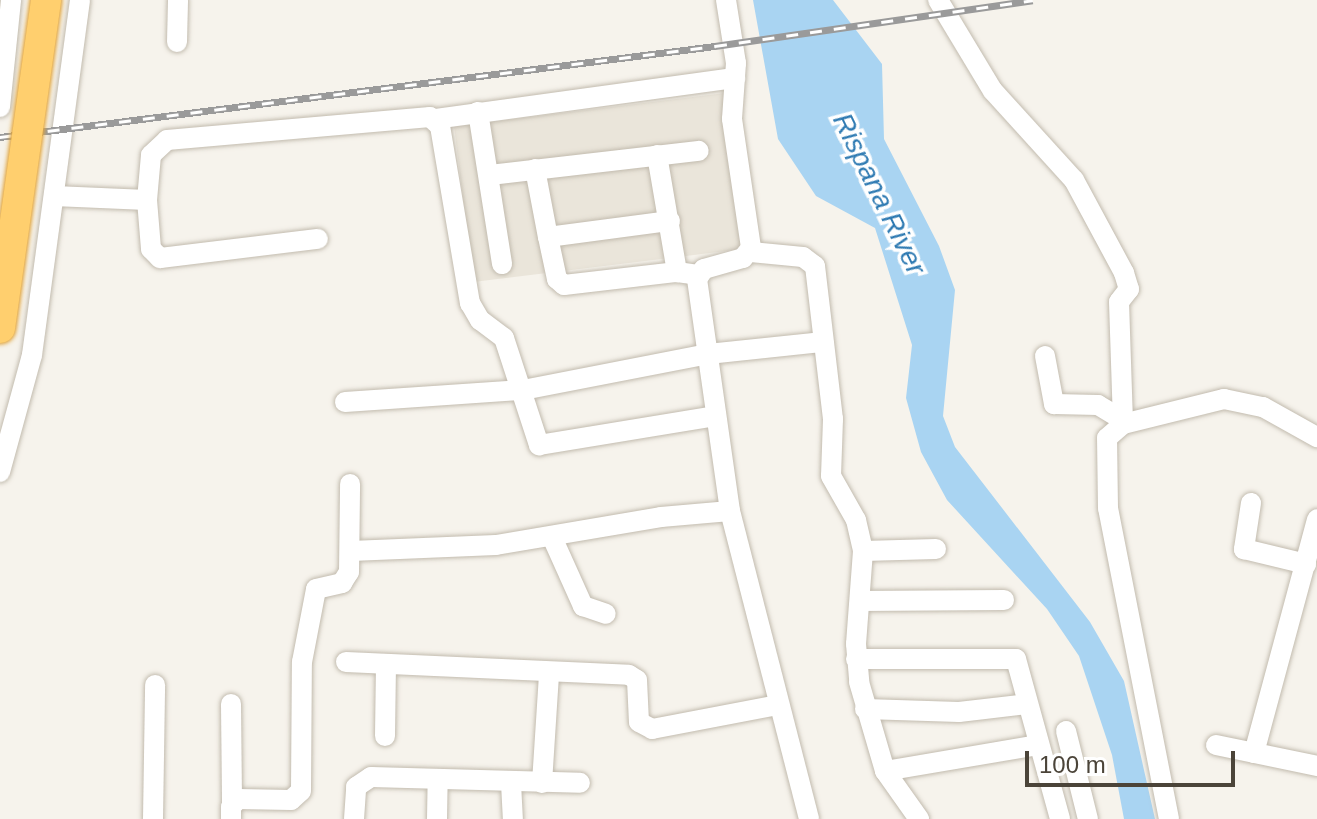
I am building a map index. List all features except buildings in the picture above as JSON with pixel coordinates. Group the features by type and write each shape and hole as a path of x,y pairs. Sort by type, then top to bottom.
{"highway":[{"path":"0,225 31,0"},
{"path":"0,328 46,0"}],"street":[{"path":"0,107 11,0"},
{"path":"0,472 32,355 80,0"},
{"path":"177,42 178,0"},
{"path":"726,0 735,78 732,119 751,252"},
{"path":"938,0 993,91 1079,189 1124,273 1129,289 1119,302 1123,422"},
{"path":"318,239 160,258 151,249 147,200 151,155 167,140 435,119 735,78"},
{"path":"478,112 502,264"},
{"path":"435,119 470,303 480,320 504,338 523,390 535,439 543,446 716,416"},
{"path":"490,175 699,151"},
{"path":"657,155 677,272"},
{"path":"535,169 557,279 564,285 677,272 698,275 751,252 812,263 833,419 831,476 856,520 863,551 856,659 865,709 885,771 919,819"},
{"path":"54,196 147,200"},
{"path":"548,237 670,221"},
{"path":"698,275 730,511 778,705 799,768 809,819"},
{"path":"345,402 523,390 708,354 823,342"},
{"path":"1045,356 1054,404 1098,405 1123,422"},
{"path":"1169,819 1108,508 1105,448 1111,431 1123,422 1224,399 1263,407 1317,437"},
{"path":"231,704 232,811 291,800 301,791 299,684 313,594 319,586 345,580 351,551 350,484"},
{"path":"1251,503 1244,549 1306,564"},
{"path":"351,551 552,537 632,521 730,511"},
{"path":"1254,753 1317,519"},
{"path":"552,537 583,606 606,614"},
{"path":"863,551 936,549"},
{"path":"860,601 922,605 1004,600"},
{"path":"856,659 1014,658 1060,819"},
{"path":"346,662 634,678 638,717 652,729 778,705"},
{"path":"385,736 386,664"},
{"path":"542,783 549,674"},
{"path":"153,819 155,685"},
{"path":"865,709 959,712 1027,704"},
{"path":"1066,731 1088,819"},
{"path":"885,771 1039,745"},
{"path":"1216,745 1317,766"},
{"path":"354,819 356,787 363,779 580,783"},
{"path":"437,819 438,780"},
{"path":"511,783 513,819"}],"shaded area":[{"path":"725,93 744,249 473,282 454,126"}],"water":[{"name":"Rispana River","path":"753,0 833,0 882,64 884,139 939,246 955,290 943,416 955,447 1090,622 1124,681 1155,819 1124,819 1112,755 1079,656 1047,609 947,500 921,452 906,398 912,345 875,228 816,196 778,139"}],"railway":[{"path":"0,137 715,46 1033,0"}]}
